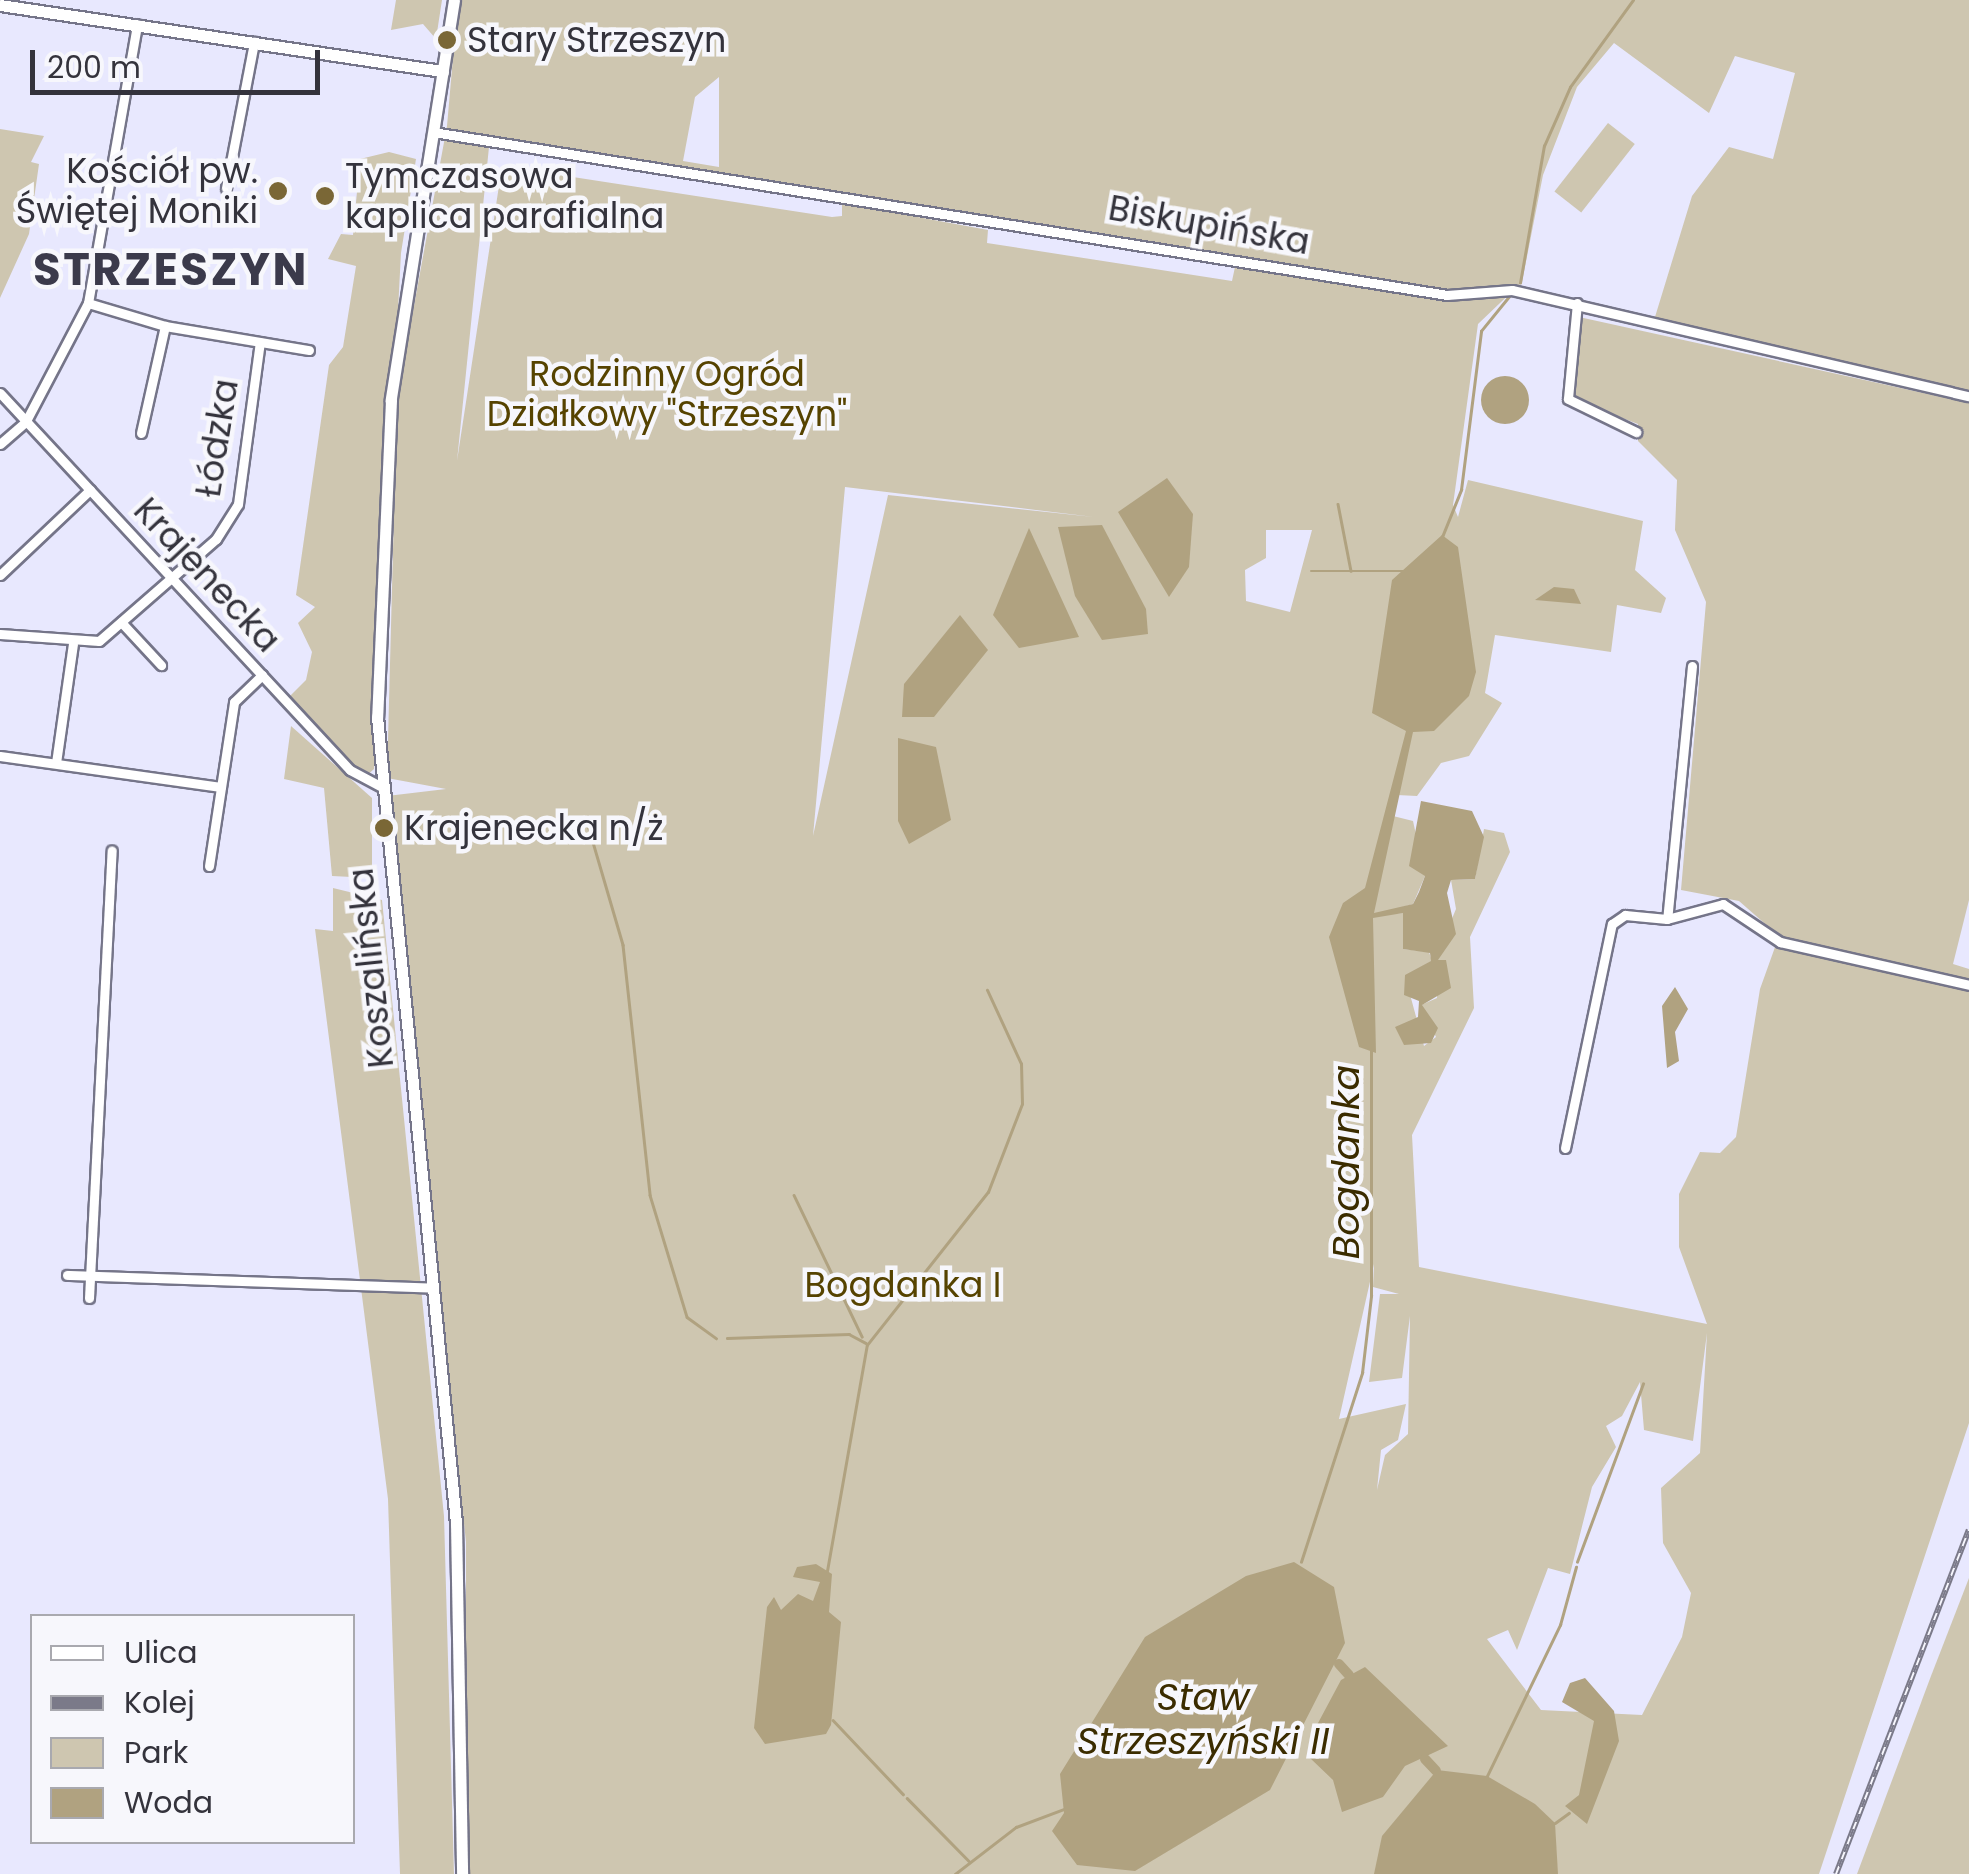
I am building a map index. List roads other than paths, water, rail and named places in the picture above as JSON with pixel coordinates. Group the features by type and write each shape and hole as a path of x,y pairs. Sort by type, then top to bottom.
{"street":[{"name":"Koszalińska","path":"454,0 389,421 380,786 458,1568 462,1874"},
{"path":"0,5 442,71"},
{"path":"0,444 26,421 88,303 137,24"},
{"path":"226,188 254,42"},
{"name":"Biskupińska","path":"433,132 1447,295 1512,290 1969,396"},
{"path":"88,303 165,326 309,350"},
{"path":"1578,303 1568,399 1636,432"},
{"path":"141,434 165,326"},
{"name":"Łódzka","path":"73,644 95,643 121,622 235,512 260,342"},
{"name":"Krajenecka","path":"0,393 350,770 380,786"},
{"path":"0,575 90,490"},
{"path":"121,622 161,665"},
{"path":"0,634 73,644 56,764"},
{"path":"1667,919 1692,666"},
{"path":"209,866 234,702 262,675"},
{"path":"0,756 221,787"},
{"path":"89,1298 112,852"},
{"path":"1566,1148 1612,924 1625,916 1667,919 1723,904 1780,942 1969,986"},
{"path":"66,1275 432,1288"}],"water":[{"path":"1505,376 1522,383 1529,400 1522,417 1505,424 1488,417 1481,400 1488,383"},
{"path":"1167,478 1193,514 1189,567 1169,597 1118,512"},
{"path":"1102,525 1146,609 1148,634 1102,640 1075,596 1058,527"},
{"path":"1029,528 1079,637 1019,648 993,615"},
{"path":"1442,535 1458,547 1476,672 1469,696 1434,731 1413,732 1374,913 1413,904 1419,892 1425,876 1409,866 1421,801 1472,811 1484,837 1475,879 1451,880 1447,893 1456,934 1438,960 1446,960 1451,988 1422,1005 1438,1028 1431,1043 1404,1045 1395,1027 1418,1017 1419,1001 1404,995 1405,975 1431,961 1430,953 1403,949 1403,913 1373,918 1376,1053 1359,1047 1329,937 1343,903 1365,888 1406,731 1372,713 1392,580"},
{"path":"1554,587 1574,589 1581,604 1535,600"},
{"path":"960,615 988,650 934,717 902,717 904,684"},
{"path":"898,738 936,747 951,820 909,844 898,821"},
{"path":"1675,987 1688,1009 1675,1032 1679,1061 1667,1068 1662,1006"},
{"name":"Staw Strzeszyński II","path":"1294,1562 1334,1587 1345,1643 1270,1790 1135,1871 1077,1865 1052,1831 1064,1813 1060,1774 1145,1637 1246,1576"},
{"path":"816,1564 832,1574 829,1612 841,1622 831,1725 826,1734 765,1744 754,1728 767,1607 774,1597 781,1610 798,1594 813,1601 820,1582 793,1577 797,1567"},
{"path":"1365,1667 1448,1746 1405,1766 1383,1797 1342,1812 1333,1780 1310,1758 1310,1738 1341,1680"},
{"path":"1585,1678 1614,1711 1619,1741 1587,1824 1565,1806 1579,1795 1594,1721 1562,1702 1570,1683"},
{"path":"1437,1770 1487,1776 1535,1804 1555,1823 1558,1874 1374,1874 1382,1836"}],"waterway":[{"name":"Bogdanka","path":"1520,283 1544,146 1570,87 1633,0"},
{"name":"Bogdanka","path":"1442,537 1461,490 1481,331 1511,294"},
{"path":"1338,504 1351,571"},
{"path":"1311,571 1403,571"},
{"path":"588,825 623,945 650,1195 687,1317 716,1338"},
{"path":"827,1571 867,1345 988,1192 1022,1104 1021,1064 987,990"},
{"name":"Bogdanka","path":"1301,1562 1362,1373 1371,1296 1371,1046"},
{"path":"794,1195 862,1336"},
{"path":"727,1338 849,1334 866,1343"},
{"path":"1577,1562 1643,1384"},
{"path":"1487,1776 1560,1625 1576,1567"},
{"path":"1339,1664 1349,1675"},
{"path":"833,1720 903,1794"},
{"path":"1425,1759 1436,1771"},
{"path":"907,1798 969,1861"},
{"name":"Bogdanka","path":"955,1874 1016,1827 1064,1809"},
{"path":"1555,1823 1569,1813"}],"railway":[{"path":"1836,1874 1969,1530"}],"place":[{"name":"Stary Strzeszyn","path":"447,40"},
{"name":"Kościół pw. Świętej Moniki","path":"278,191"},
{"name":"Tymczasowa kaplica parafialna","path":"325,196"},
{"name":"Krajenecka n/ż","path":"384,828"}],"district":[{"name":"STRZESZYN","path":"171,270"}],"park label":[{"name":"Rodzinny Ogród Działkowy \"Strzeszyn\"","path":"667,394"},
{"name":"Bogdanka I","path":"903,1285"}]}
